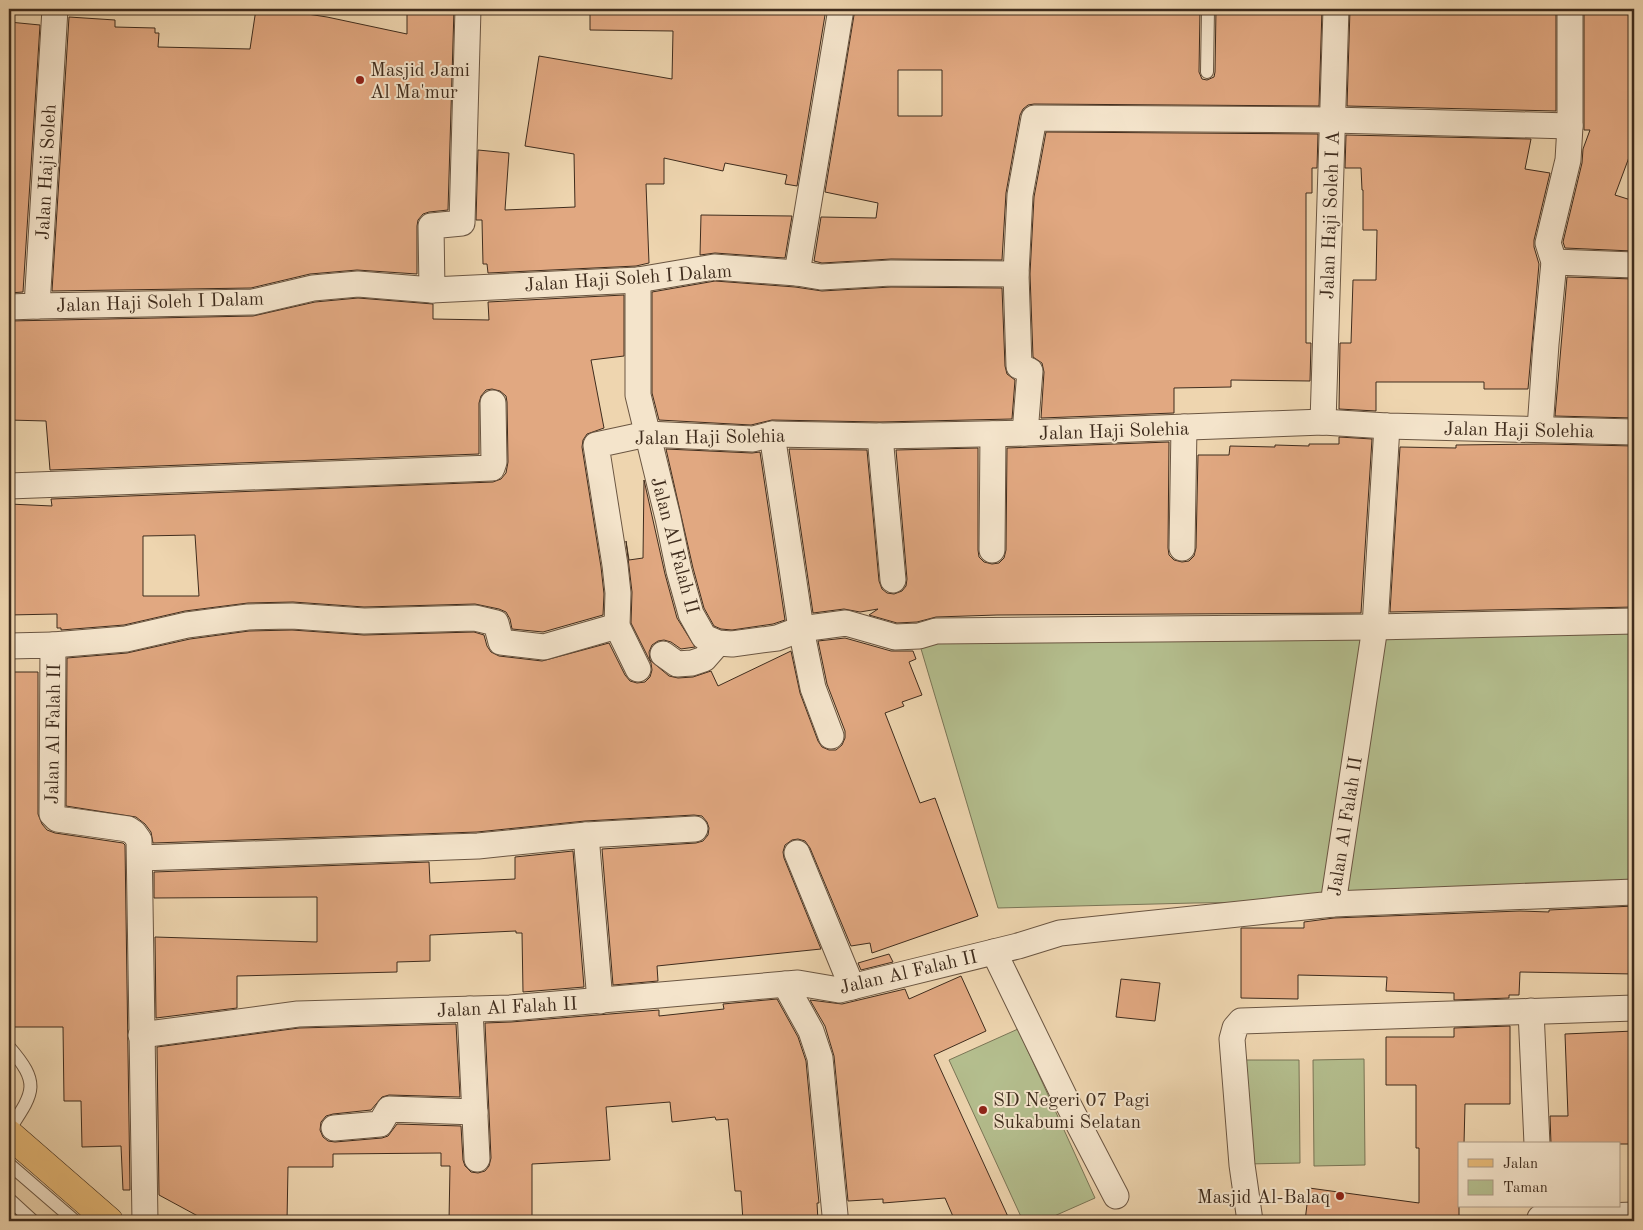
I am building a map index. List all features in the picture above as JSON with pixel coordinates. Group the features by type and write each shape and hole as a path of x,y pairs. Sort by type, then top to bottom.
{"main road":[{"path":"9,1134 109,1221"}],"street":[{"name":"Jalan Haji Soleh","path":"37,306 55,9"},
{"path":"432,290 431,226 462,223 468,9"},
{"path":"797,272 841,9"},
{"name":"Jalan Haji Soleh I A","path":"1323,422 1336,9"},
{"path":"1540,429 1554,262 1548,243 1568,160 1570,126 1570,9"},
{"path":"1025,433 1030,371 1019,366 1016,274 1020,195 1034,118 1332,120 1570,126"},
{"path":"1554,262 1634,265"},
{"name":"Jalan Haji Soleh I Dalam","path":"37,306 253,302 313,288 358,284 432,290 638,280 714,267 797,272 821,277 891,273 1016,274"},
{"name":"Jalan Al Falah II","path":"638,280 638,395 679,571 691,614 704,637 718,643"},
{"path":"9,307 37,306"},
{"path":"9,486 492,468 494,462 494,403"},
{"name":"Jalan Haji Solehia","path":"617,626 618,593 615,565 596,445 647,434 753,439 772,434 880,436 993,434 1323,422 1387,426 1634,432"},
{"name":"Jalan Al Falah II","path":"141,1035 298,1014 510,1008 798,983 839,990 1006,949 1060,933 1333,904 1375,627 1387,426"},
{"path":"1182,548 1184,427"},
{"path":"772,434 813,688 831,736"},
{"path":"992,550 993,434"},
{"path":"880,436 893,580"},
{"path":"53,645 126,639 187,625 248,617 292,616 364,621 475,618 496,623 501,642 544,647 617,626 638,669"},
{"path":"663,654 677,664 692,664 704,659 718,643 732,644 777,638 802,629 846,623 894,637 919,636 936,631 1375,627 1634,622"},
{"name":"Jalan Al Falah II","path":"9,646 53,645 52,814 57,819 131,830 139,840 145,1221"},
{"path":"140,858 478,846 586,835 695,829"},
{"path":"586,835 600,1001"},
{"path":"797,854 852,987"},
{"path":"1333,904 1634,892"},
{"path":"1006,949 1067,1102 1116,1196"},
{"path":"785,984 811,1031 820,1058 835,1215"},
{"path":"1250,1221 1242,1165 1232,1039 1235,1028 1241,1021 1634,1008"},
{"path":"470,1009 477,1159"},
{"path":"1531,1011 1537,1142"},
{"path":"334,1128 380,1124 389,1109 475,1112"},
{"path":"1540,1215 1634,1215"}],"lane":[{"path":"1207,72 1208,9"},
{"path":"9,1046 30,1077 32,1087 28,1100 9,1130"},
{"path":"9,1164 75,1221"},
{"path":"9,1199 33,1221"}],"green space":[{"path":"1634,625 1634,897 1194,903 998,908 919,642"},
{"path":"1018,1029 1095,1198 1043,1221 1023,1221 949,1060"},
{"path":"1364,1059 1365,1165 1314,1166 1313,1060"},
{"path":"1244,1060 1299,1060 1300,1163 1246,1164"}],"building":[{"path":"256,9 275,9 327,17 407,34 407,9 454,9 448,210 423,214 418,220 417,274 357,270 310,274 251,288 52,291 69,17 115,20 115,27 155,28 155,33 159,33 158,47 250,49"},
{"path":"590,9 826,9 797,186 785,184 787,175 725,163 723,171 664,158 664,184 646,184 649,263 636,266 488,273 487,264 483,264 482,220 476,220 478,150 509,153 505,210 575,207 574,154 525,146 539,56 672,79 673,31 590,30"},
{"path":"855,9 1200,9 1199,72 1202,79 1207,80 1214,77 1215,72 1216,9 1322,9 1319,106 1028,105 1020,115 1006,193 1002,260 891,259 822,263 814,261 821,217 876,218 878,203 825,192","holes":["898,70 942,70 942,116 898,116"]},
{"path":"1350,9 1556,9 1556,111 1347,106"},
{"path":"1584,9 1634,11 1634,123 1631,152 1615,195 1634,201 1632,251 1565,248 1563,242 1582,163 1583,149 1590,130 1584,130"},
{"path":"9,22 40,25 23,292 9,293"},
{"path":"1046,132 1318,134 1317,168 1312,168 1312,193 1306,193 1306,343 1311,343 1310,381 1231,380 1231,387 1174,388 1174,413 1041,418 1044,372 1042,363 1033,357 1030,274 1034,197"},
{"path":"1346,135 1531,139 1525,169 1550,173 1534,240 1539,264 1528,389 1484,389 1484,382 1376,382 1376,411 1339,409 1340,343 1351,343 1353,280 1376,280 1377,230 1363,230 1361,168 1345,168"},
{"path":"701,215 792,216 785,258 715,253 700,255"},
{"path":"1567,277 1634,279 1634,418 1555,416"},
{"path":"715,281 822,291 891,287 1002,288 1005,366 1007,374 1015,380 1012,419 880,422 772,420 751,425 659,420 652,393 652,292"},
{"path":"624,295 624,356 591,360 604,428 587,434 583,440 582,447 601,567 604,594 603,615 543,632 512,629 506,612 475,604 364,607 293,602 248,603 185,611 124,625 61,630 61,628 57,628 57,614 9,615 9,504 52,506 51,499 493,482 501,479 506,473 508,462 506,396 500,391 492,389 486,390 481,396 479,403 479,454 50,470 46,421 9,420 9,321 253,316 315,302 358,298 433,304 433,319 489,320 488,302","holes":["195,535 199,596 143,596 143,536"]},
{"path":"1339,437 1372,439 1361,613 997,615 936,617 917,622 897,623 869,615 878,609 860,612 844,609 813,613 789,449 867,450 879,581 882,589 887,593 894,594 902,591 906,586 907,579 896,450 978,448 978,550 979,557 984,562 992,564 999,563 1004,558 1006,550 1007,448 1169,442 1168,548 1169,555 1174,560 1182,562 1189,561 1194,556 1196,548 1198,455 1229,455 1230,446 1275,447 1275,445 1309,446 1309,444 1339,444"},
{"path":"1456,445 1634,446 1634,607 1390,612 1400,447 1456,448"},
{"path":"666,449 760,452 785,620 773,624 732,630 714,626 704,608 693,568"},
{"path":"644,480 677,618 695,647 681,649 671,642 664,640 652,645 649,652 650,660 669,676 678,678 693,677 711,671 718,686 791,651 800,693 818,741 822,747 836,750 842,745 845,731 827,684 818,641 845,638 891,651 913,651 916,659 909,662 922,695 902,702 904,706 885,713 920,803 935,798 978,916 872,953 870,943 851,946 810,848 805,841 792,840 785,845 784,858 821,949 657,966 658,981 613,985 602,849 703,841 708,835 709,828 702,816 585,821 477,832 153,843 151,832 136,817 66,806 67,658 127,653 190,639 249,631 292,630 364,635 474,632 484,635 491,652 499,656 542,661 609,643 630,681 637,683 645,682 650,677 652,670 651,663 631,623 632,592 626,541 629,560 643,558"},
{"path":"9,672 38,672 38,814 42,824 47,830 55,833 123,843 125,845 130,1190 123,1190 121,1146 82,1147 81,1101 64,1101 63,1027 9,1027"},
{"path":"573,851 584,987 523,992 522,933 516,933 516,931 430,935 430,961 397,962 397,972 237,976 237,1008 156,1018 155,937 317,942 317,897 154,898 154,872 429,862 430,883 515,879 515,857"},
{"path":"1634,906 1634,974 1520,972 1519,995 1509,995 1509,998 1454,1000 1454,993 1386,991 1387,977 1298,975 1298,999 1241,998 1241,928 1304,928 1304,922 1334,918 1520,911 1549,912 1549,910"},
{"path":"889,954 893,962 861,970 858,963"},
{"path":"961,976 986,1031 934,1055 1010,1221 955,1221 945,1198 883,1203 883,1199 848,1201 834,1056 825,1026 810,1000 842,1004 905,989 909,999"},
{"path":"1121,979 1160,983 1155,1021 1116,1017"},
{"path":"777,999 798,1037 806,1061 819,1203 817,1203 818,1221 743,1221 741,1191 735,1191 728,1119 716,1120 715,1117 672,1122 670,1102 606,1107 610,1160 532,1164 532,1221 449,1221 450,1166 441,1166 441,1153 333,1154 333,1167 288,1167 287,1221 207,1221 159,1195 157,1047 299,1028 456,1024 460,1097 389,1095 382,1097 371,1110 326,1116 321,1122 320,1130 323,1137 328,1141 335,1142 382,1138 388,1136 397,1124 461,1126 465,1166 471,1172 478,1173 485,1171 489,1166 491,1158 485,1023 659,1010 659,1016 724,1009 723,1004"},
{"path":"1510,1026 1510,1104 1465,1104 1464,1142 1458,1142 1459,1221 1305,1221 1309,1188 1419,1203 1419,1148 1416,1148 1416,1085 1386,1085 1386,1037 1454,1037 1454,1028"},
{"path":"1634,1031 1634,1144 1620,1144 1620,1142 1551,1142 1550,1116 1568,1116 1565,1034"}],"place":[{"name":"Masjid Jami Al Ma'mur","path":"360,80"},
{"name":"SD Negeri 07 Pagi Sukabumi Selatan","path":"983,1110"},
{"name":"Masjid Al-Balaq","path":"1340,1196"}]}
